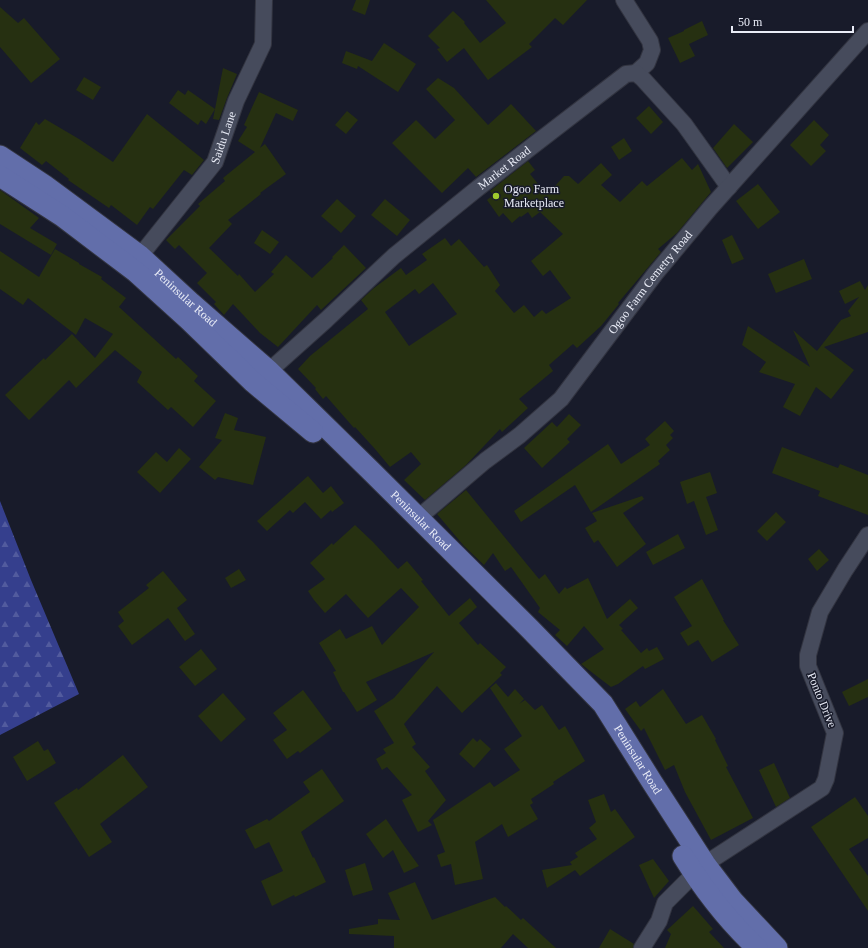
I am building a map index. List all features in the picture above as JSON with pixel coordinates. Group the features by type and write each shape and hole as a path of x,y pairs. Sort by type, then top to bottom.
{"main road":[{"name":"Peninsular Road","path":"0,156 44,184 140,256 269,371 530,628 603,704 700,869 716,903 740,932 757,948"},
{"name":"Peninsular Road","path":"0,176 62,216 136,272 189,320 253,382 316,435 364,483 454,567 592,714 643,791 700,869 733,901 777,948"}],"street":[{"name":"Saidu Lane","path":"140,256 214,162 236,101 263,44 264,0"},
{"path":"624,0 650,40 652,50 647,63 636,73 644,78 684,124 729,187"},
{"name":"Ogoo Farm Cemetry Road","path":"418,518 485,461 520,435 561,399 655,274 729,187 868,31"},
{"name":"Market Road","path":"269,371 394,256 478,188 626,74 636,73"},
{"name":"Ponto Drive","path":"642,948 658,921 665,903 700,869 822,788 826,779 835,734 808,666 808,655 820,612 868,535"}],"green space":[{"path":"0,501 31,580 79,694 0,735"}],"building":[{"path":"356,0 370,0 365,15 352,10"},
{"path":"486,0 587,0 563,25 555,18 529,44 532,47 488,80 464,48 447,62 437,49 440,48 428,36 453,11 465,22 464,23 480,43 506,23"},
{"path":"0,7 18,23 24,18 60,59 31,83 0,47"},
{"path":"702,21 708,35 689,44 695,56 680,63 668,38"},
{"path":"384,43 416,64 398,92 358,66 357,69 342,63 346,51 372,61"},
{"path":"223,68 237,74 219,120 213,119"},
{"path":"84,77 101,87 93,100 76,90"},
{"path":"438,78 454,88 488,125 511,104 536,131 476,177 468,168 442,193 392,143 416,120 435,139 455,120 426,89"},
{"path":"178,90 185,95 188,90 215,109 206,124 201,120 198,125 169,103"},
{"path":"259,92 298,110 293,121 276,113 260,148 265,144 286,174 260,193 261,194 228,220 232,224 209,248 238,276 239,274 255,292 274,274 271,272 286,255 312,278 344,245 366,268 321,310 317,305 278,347 260,333 233,304 224,315 214,304 216,302 197,283 207,273 179,245 175,249 166,240 200,206 198,204 225,181 223,178 255,152 238,141 247,127 244,125"},
{"path":"649,106 663,122 651,134 636,118"},
{"path":"347,111 358,120 346,134 335,125"},
{"path":"147,114 204,160 192,175 184,170 153,209 150,207 137,225 111,205 109,208 68,180 69,179 46,161 42,165 20,148 36,122 39,125 45,119 79,139 113,162"},
{"path":"814,120 829,135 820,145 826,151 811,166 790,145"},
{"path":"734,124 753,142 727,168 713,148"},
{"path":"624,138 632,151 619,160 611,147"},
{"path":"682,158 692,170 698,164 711,192 677,233 658,249 661,252 618,303 619,304 601,326 577,348 573,344 549,365 553,371 519,399 528,408 502,432 500,429 466,465 425,500 404,480 421,464 411,452 390,467 326,396 323,399 315,389 316,388 298,369 310,356 368,309 361,300 374,288 401,268 406,275 427,260 422,254 445,238 451,246 459,239 484,267 487,265 500,285 495,291 514,313 524,305 534,317 542,310 546,314 571,298 550,270 543,276 531,261 563,234 540,212 532,218 528,212 521,217 520,216 512,223 503,213 499,217 487,200 493,195 490,191 528,161 535,170 530,174 547,195 564,176 569,176 578,184 601,163 612,175 601,185 620,202 642,181 647,186","holes":["433,283 457,314 409,346 385,312 415,289 419,294"]},
{"path":"758,184 780,212 758,229 736,201"},
{"path":"0,190 39,218 30,228 57,244 51,255 0,224"},
{"path":"337,199 356,216 341,233 321,216"},
{"path":"385,199 410,220 397,236 371,215"},
{"path":"262,230 279,242 270,254 254,243"},
{"path":"732,235 744,259 732,264 722,240"},
{"path":"55,249 102,277 101,279 126,298 119,307 176,359 178,357 198,376 194,381 216,401 193,427 171,407 168,410 137,382 142,372 115,350 76,388 69,380 29,420 5,395 72,334 95,358 113,334 85,318 76,335 28,298 23,305 0,289 0,251 39,277"},
{"path":"804,259 812,279 776,293 768,274"},
{"path":"860,281 865,290 868,285 868,332 824,347 854,370 831,399 816,387 800,416 783,407 795,384 759,372 766,362 742,345 748,326 810,367 793,330 817,351 841,320 851,316 848,311 859,297 845,304 839,291"},
{"path":"225,413 238,418 234,430 266,437 253,485 218,477 215,480 199,467 222,440 215,438"},
{"path":"569,414 581,425 567,439 570,442 542,468 524,448 552,422 557,427"},
{"path":"665,421 674,431 670,435 673,438 666,445 670,450 658,461 660,464 591,512 575,485 521,522 514,511 608,444 621,464 650,445 645,439"},
{"path":"782,447 838,468 840,464 868,475 868,515 818,496 820,491 772,473"},
{"path":"179,448 191,459 160,493 137,472 156,452 167,462"},
{"path":"710,472 717,493 706,497 718,530 706,535 694,501 687,504 680,482"},
{"path":"308,476 323,493 331,486 344,503 332,512 331,510 321,519 305,502 293,513 290,510 267,531 257,521"},
{"path":"466,490 539,579 545,574 559,594 565,587 567,589 588,578 607,619 630,599 638,608 619,625 623,629 621,630 641,653 647,648 649,651 657,647 664,659 645,669 643,666 618,684 611,687 581,664 604,649 584,626 567,646 555,635 560,630 538,612 540,608 511,567 505,571 493,553 484,565 464,546 437,514"},
{"path":"642,496 644,499 623,513 646,544 617,567 598,540 594,543 585,528 597,521 592,513"},
{"path":"776,512 786,522 767,541 757,531"},
{"path":"355,525 398,569 407,561 449,616 470,598 477,607 459,623 478,645 480,643 506,667 500,673 502,675 462,713 437,686 404,724 416,744 412,747 430,767 425,771 446,800 428,821 432,825 418,832 402,800 412,795 387,767 382,770 376,759 386,753 383,749 394,743 374,711 394,698 434,652 366,682 377,700 357,712 343,692 333,672 336,671 319,643 340,629 346,639 372,626 382,645 419,607 401,588 368,618 346,594 325,613 308,591 325,579 310,563"},
{"path":"678,534 685,548 653,565 646,552"},
{"path":"819,549 829,560 817,571 808,559"},
{"path":"239,569 246,580 231,588 225,578"},
{"path":"163,571 187,600 177,608 195,634 185,641 168,618 132,645 118,626 124,621 118,612 149,588 146,585"},
{"path":"702,579 723,620 739,645 712,662 698,640 688,646 680,633 692,626 674,597"},
{"path":"201,649 217,669 195,686 179,667"},
{"path":"868,679 868,697 849,706 842,692"},
{"path":"496,683 508,697 515,689 524,699 519,704 525,700 535,710 542,705 559,730 565,726 585,761 553,782 554,784 531,799 533,803 530,805 538,819 508,837 502,824 475,842 483,879 455,885 451,864 441,867 437,855 445,852 433,820 490,782 494,787 520,770 504,749 522,736 490,688"},
{"path":"663,689 686,724 702,715 716,739 715,740 728,766 726,767 753,818 711,840 685,792 674,765 665,770 644,728 641,731 625,709 636,701 640,707"},
{"path":"303,690 332,729 300,753 298,751 287,759 273,740 287,730 273,713"},
{"path":"223,693 246,719 221,742 198,716"},
{"path":"473,738 477,742 480,739 491,749 474,768 459,754"},
{"path":"38,741 44,751 48,749 56,763 27,781 13,757"},
{"path":"123,755 148,787 100,824 112,842 89,857 54,803 77,788 78,790"},
{"path":"774,763 790,798 776,807 759,770"},
{"path":"322,769 344,801 301,832 326,882 272,906 261,881 283,871 269,842 255,849 245,830 267,819 269,821 310,792 303,782"},
{"path":"604,794 611,812 615,809 635,837 580,876 575,870 547,888 542,870 572,865 570,862 578,857 575,853 597,839 589,828 596,822 588,800"},
{"path":"855,797 868,816 868,838 849,849 868,876 868,911 811,827"},
{"path":"386,819 419,866 404,873 393,850 383,858 366,834"},
{"path":"653,859 669,881 654,898 639,865"},
{"path":"365,863 373,890 353,896 345,870"},
{"path":"415,882 432,920 495,897 521,920 523,918 556,948 528,948 513,934 501,948 394,948 394,936 349,934 349,929 378,924 378,919 400,920 388,893"},
{"path":"693,906 713,929 709,932 724,948 665,948 671,934 667,930"},
{"path":"610,929 634,944 633,948 599,948"}],"place":[{"name":"Ogoo Farm Marketplace","path":"496,196"}]}
